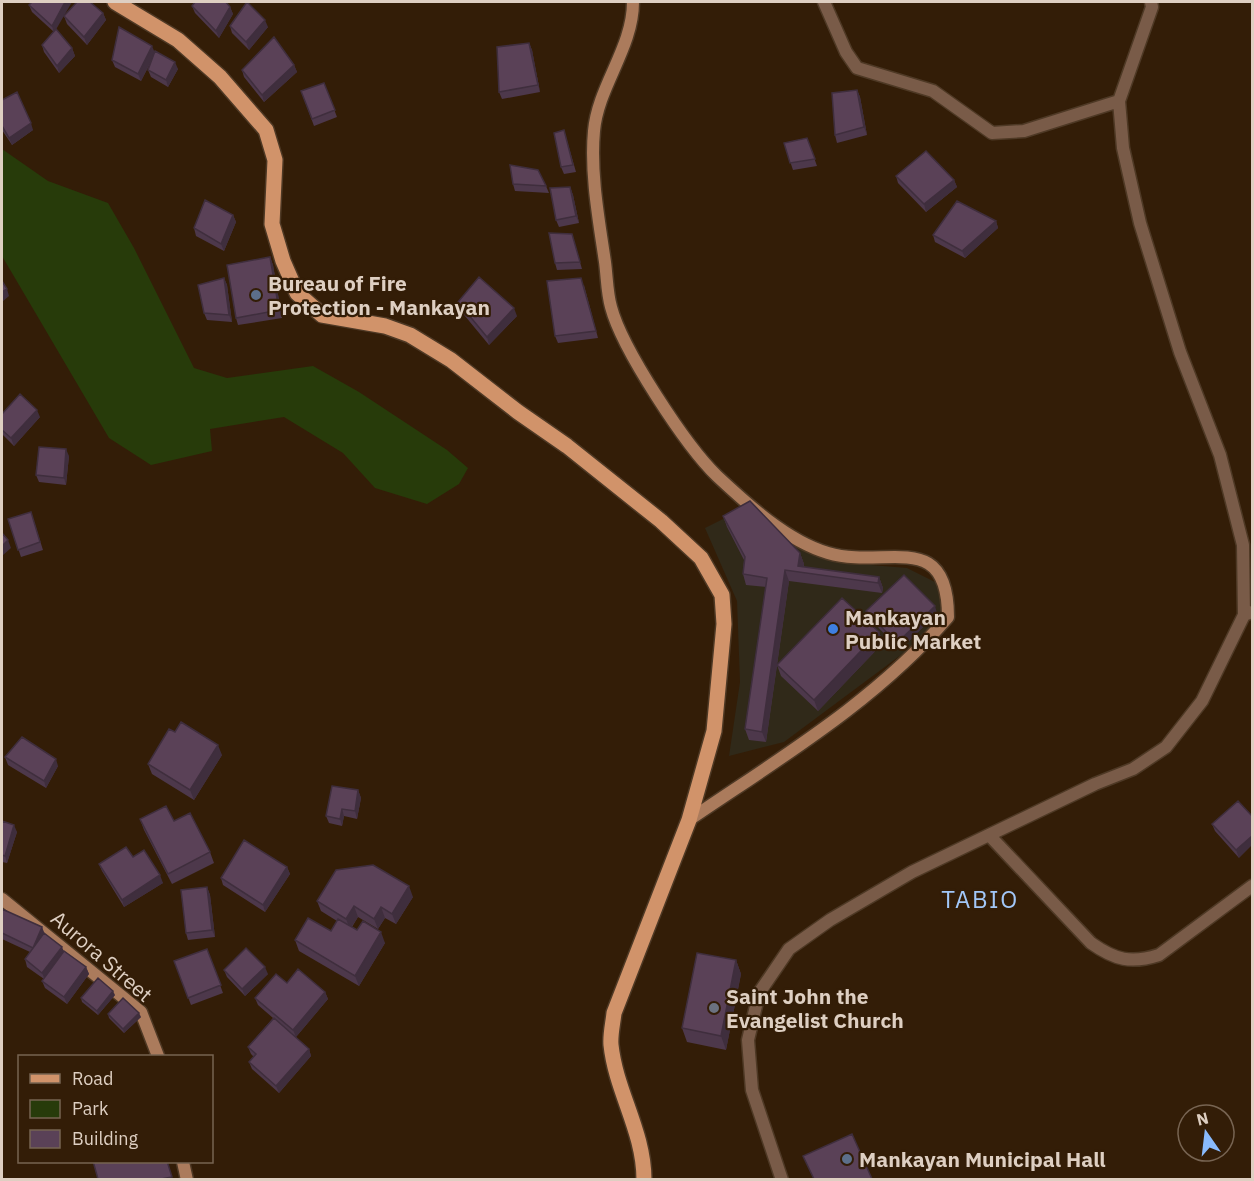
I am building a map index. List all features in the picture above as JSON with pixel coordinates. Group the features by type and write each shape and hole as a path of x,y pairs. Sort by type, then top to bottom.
{"main road":[{"path":"115,2 178,40 220,77 266,130 275,160 272,224 283,261 297,293 322,315 385,326 410,335 452,360 518,412 567,446 661,521 701,558 722,595 724,624 714,731 689,820 614,1013 611,1044 621,1090 637,1127 644,1179"}],"street":[{"path":"633,2 624,46 603,94 594,131 596,183 611,308 640,368 692,447 716,475 767,518 797,538 826,553 854,558 908,557 929,563 940,573 948,592 948,617 929,640 849,711 689,820"},
{"path":"824,2 846,52 857,68 933,91 993,133 1024,131 1119,101"},
{"path":"782,1179 752,1090 748,1040 759,993 789,949 830,920 912,872 958,852 1095,784 1132,769 1166,747 1202,701 1248,613 1243,545 1220,455 1180,352 1140,223 1123,148 1119,101 1139,50 1152,7 1150,2"},
{"path":"989,835 1091,943 1110,956 1127,962 1159,955 1252,886"},
{"name":"Aurora Street","path":"2,899 141,1012 158,1055"},
{"path":"183,1163 187,1179"}],"shaded area":[{"name":"Mankayan Public Market","path":"749,506 805,551 847,563 907,568 937,583 942,605 940,615 917,643 784,742 729,756 740,682 737,601 705,528"}],"green space":[{"path":"2,149 48,181 108,203 134,248 194,368 227,378 313,366 359,392 447,450 468,468 459,484 427,504 375,488 343,453 284,417 210,429 212,451 151,465 109,438 2,256"}],"building":[{"path":"32,2 65,2 52,26 29,5"},
{"path":"77,2 90,2 103,13 84,37 64,16"},
{"path":"195,2 226,2 230,7 216,31 192,6"},
{"path":"247,2 265,20 246,42 230,26"},
{"path":"119,27 152,46 138,74 112,60"},
{"path":"56,29 72,48 57,66 42,45"},
{"path":"274,37 294,65 262,95 242,70"},
{"path":"529,43 538,85 499,92 497,47"},
{"path":"155,51 175,62 166,80 148,70"},
{"path":"324,83 335,110 312,119 301,91"},
{"path":"857,90 864,127 835,135 832,93"},
{"path":"17,92 31,123 9,138 2,126 2,100"},
{"path":"564,130 573,165 561,167 554,133"},
{"path":"807,138 815,159 790,163 784,143"},
{"path":"926,151 954,180 924,204 896,176"},
{"path":"510,165 538,170 546,186 513,184"},
{"path":"570,187 576,216 556,220 550,188"},
{"path":"205,200 233,215 221,244 194,228"},
{"path":"957,201 996,221 962,251 933,235"},
{"path":"549,233 572,234 580,262 555,263"},
{"name":"Bureau of Fire Protection - Mankayan","path":"270,257 279,310 236,318 227,265"},
{"path":"479,277 514,308 487,337 458,302"},
{"path":"224,278 229,315 204,313 198,285"},
{"path":"581,278 596,331 555,336 547,281"},
{"path":"2,281 7,289 2,292"},
{"path":"20,394 37,410 11,438 2,430 2,414"},
{"path":"39,447 66,449 64,478 36,475"},
{"path":"750,501 800,553 798,566 879,577 878,583 785,570 762,732 745,729 767,578 743,574 745,557 723,516"},
{"path":"31,512 40,542 18,550 8,519"},
{"path":"2,533 8,540 2,546"},
{"path":"904,575 935,606 897,643 866,611"},
{"path":"842,598 879,632 814,700 777,665"},
{"path":"181,722 218,745 190,790 148,764 169,729 175,732"},
{"path":"22,737 56,759 44,781 5,757"},
{"path":"332,786 358,790 355,811 342,809 340,819 326,816"},
{"path":"1238,801 1252,816 1252,836 1236,850 1212,824"},
{"path":"166,806 174,821 190,813 210,852 168,874 140,819"},
{"path":"2,821 14,825 5,856 2,855"},
{"path":"244,840 287,867 263,905 221,878"},
{"path":"126,847 133,857 144,850 160,875 122,900 99,864"},
{"path":"373,865 409,886 392,914 381,907 374,919 354,906 346,919 317,901 336,870"},
{"path":"207,887 212,930 186,933 181,890"},
{"path":"2,909 42,927 33,948 2,933"},
{"path":"308,918 331,931 338,919 357,930 363,921 381,932 355,976 295,940"},
{"path":"44,933 62,947 42,973 25,959"},
{"path":"246,948 265,967 242,989 224,970"},
{"path":"207,949 221,985 188,998 174,961"},
{"path":"64,951 86,967 64,997 42,981"},
{"name":"Saint John the Evangelist Church","path":"697,953 736,960 721,1036 682,1028"},
{"path":"298,969 325,992 293,1030 255,998 276,974 287,983"},
{"path":"98,978 113,991 97,1011 81,998"},
{"path":"123,998 139,1013 123,1029 108,1014"},
{"path":"274,1018 309,1049 276,1086 249,1062 256,1054 248,1047"},
{"path":"852,1134 872,1179 814,1179 803,1156"},
{"path":"94,1163 168,1163 172,1177 161,1179 98,1179"}],"place":[{"name":"Bureau of Fire Protection - Mankayan","path":"256,295"},
{"name":"Mankayan Public Market","path":"833,629"},
{"name":"Saint John the Evangelist Church","path":"714,1008"},
{"name":"Mankayan Municipal Hall","path":"847,1159"}],"district":[{"name":"TABIO","path":"980,899"}]}
